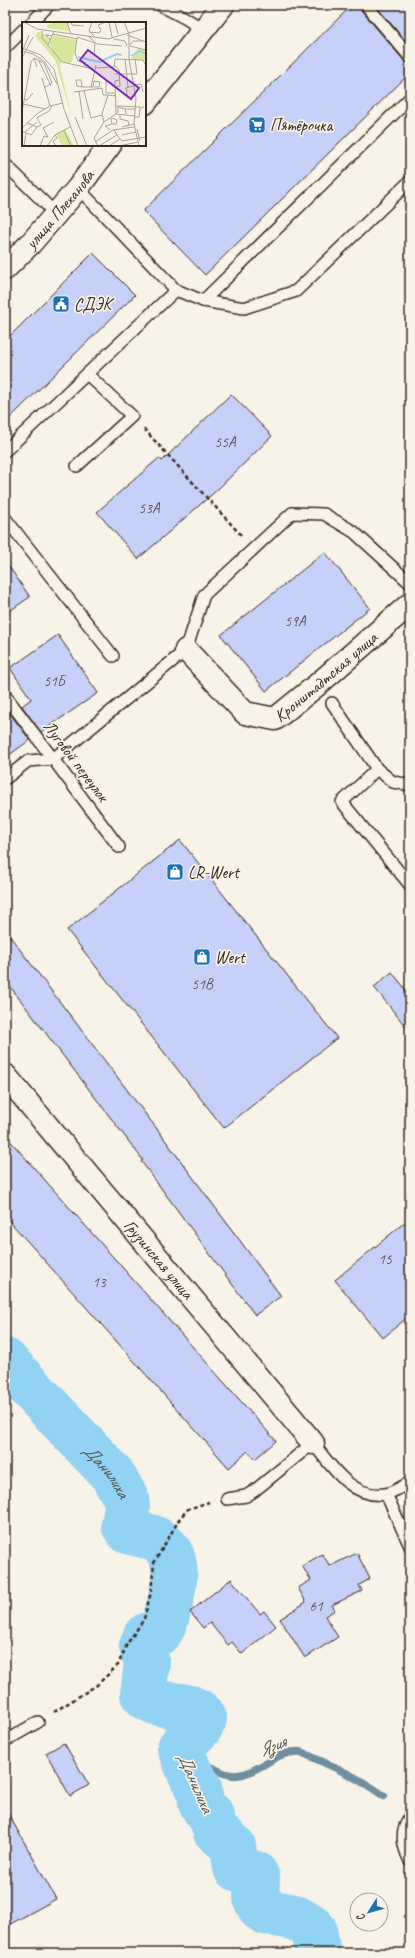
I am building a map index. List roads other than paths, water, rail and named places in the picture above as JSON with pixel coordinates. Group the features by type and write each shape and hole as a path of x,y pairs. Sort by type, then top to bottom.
{"street":[{"path":"146,101 223,5"},
{"name":"улица Плеханова","path":"5,269 56,214 78,188 109,146"},
{"name":"Кронштадтская улица","path":"186,650 245,713 275,719 317,685 410,604"},
{"name":"Грузинская улица","path":"5,1075 313,1443"}],"lane":[{"path":"32,22 49,5"},
{"path":"160,5 204,30"},
{"path":"366,5 410,57"},
{"path":"5,48 22,31"},
{"path":"203,301 410,98"},
{"path":"5,164 56,214"},
{"path":"78,188 176,290 203,301 244,308 296,291 410,181"},
{"path":"5,451 176,290"},
{"path":"77,466 132,416 87,374"},
{"path":"5,779 28,761 53,759 186,650 204,596 292,513 324,514 354,532 410,583"},
{"path":"5,518 113,656"},
{"name":"Луговой переулок","path":"5,695 119,847"},
{"path":"332,703 377,768 393,782 410,785"},
{"path":"377,768 342,802 410,885"},
{"path":"227,1499 246,1496 254,1491 313,1443 333,1468 348,1483 361,1491 386,1494 410,1482"},
{"path":"386,1494 410,1546"},
{"path":"5,1741 38,1722"},
{"path":"410,1816 403,1832 403,1840 404,1849 410,1861"}],"waterway":[{"name":"Данилиха","path":"5,1361 112,1474 126,1498 127,1507 124,1525 128,1531 149,1536 160,1542 171,1555 174,1578 166,1618 158,1633 146,1636 142,1646 147,1664 143,1694 157,1703 191,1708 204,1718 197,1730 180,1748 191,1775 199,1787 201,1803 206,1811 211,1815 215,1830 233,1846 236,1868 255,1874 257,1878 256,1899 261,1909 266,1912 294,1917 311,1926 314,1930 318,1953"},
{"name":"Язия","path":"187,1763 200,1763 230,1775 237,1775 253,1770 284,1754 301,1752 354,1777 384,1796"}],"place":[{"name":"Пятёрочка","path":"257,125"},
{"name":"СДЭК","path":"61,304"},
{"name":"LR-Wert","path":"175,872"},
{"name":"Wert","path":"202,957"}]}
